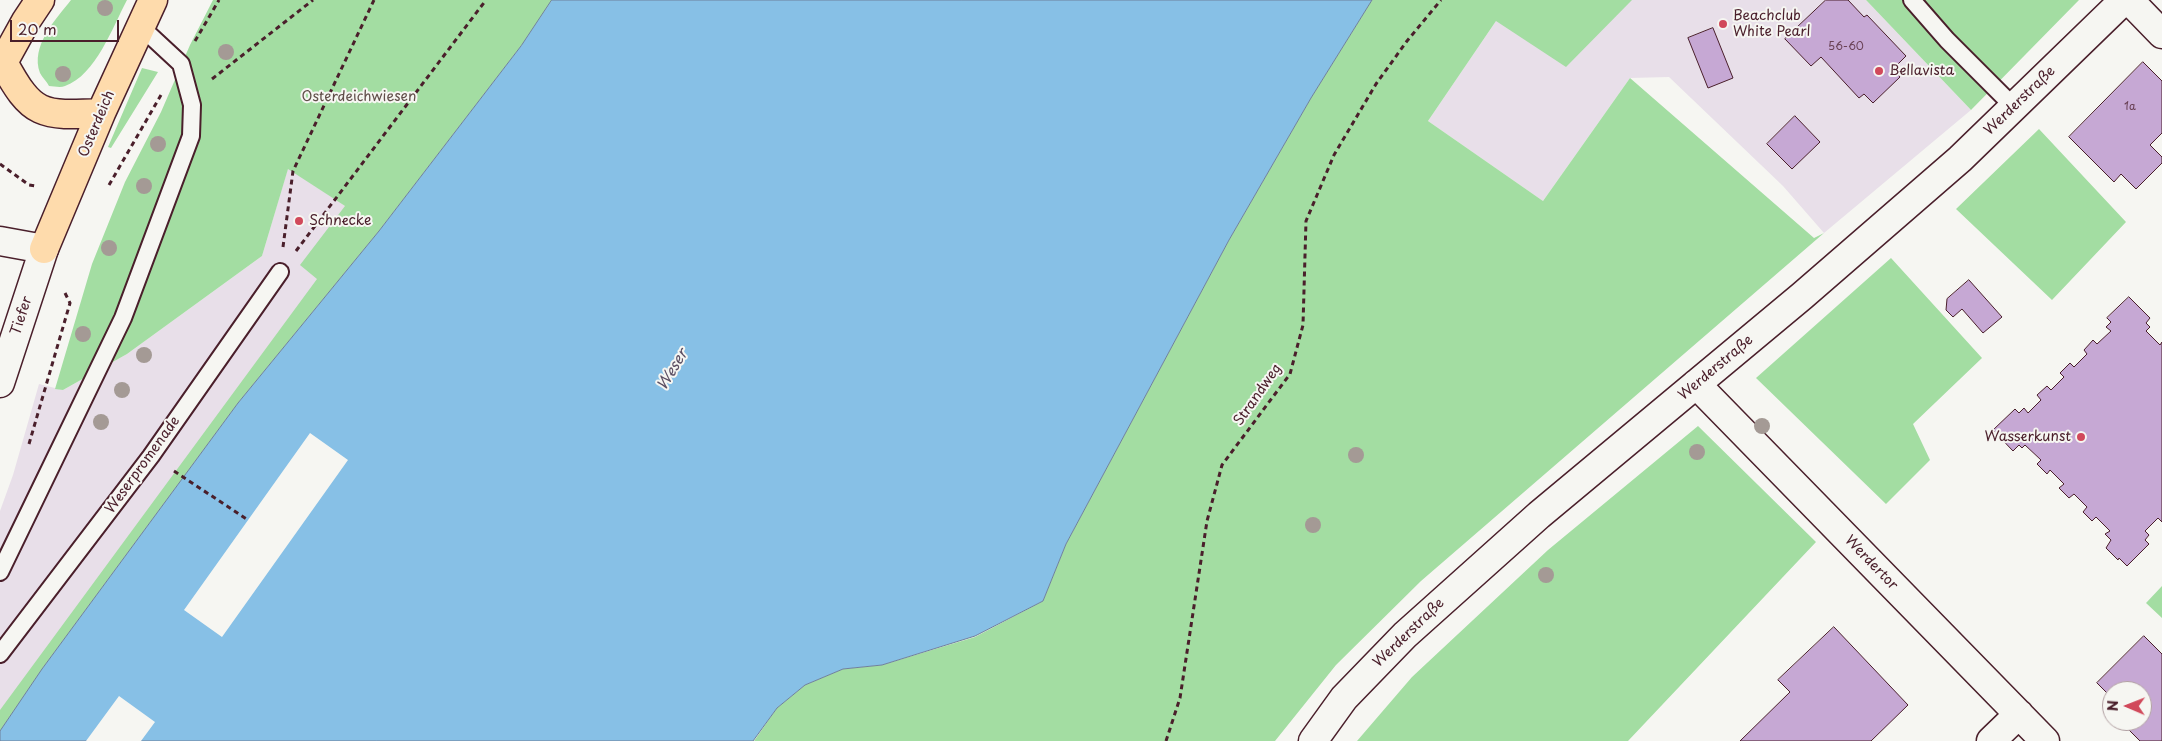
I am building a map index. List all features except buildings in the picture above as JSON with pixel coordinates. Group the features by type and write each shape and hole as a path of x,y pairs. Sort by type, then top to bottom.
{"main road":[{"path":"40,0 2,65 24,96 37,108 54,113 101,113"},
{"name":"Osterdeich","path":"44,249 101,113 153,0"}],"street":[{"name":"Werderstraße","path":"1313,741 1344,698 1405,635 1539,515 1802,296 1960,159 2124,0"},
{"path":"2129,0 2162,34"},
{"path":"0,241 44,249"},
{"name":"Tiefer","path":"0,383 44,249"},
{"name":"Werdertor","path":"1696,384 2045,741"},
{"path":"1991,741 2019,714"}],"lane":[{"path":"1912,0 1947,40 2014,107"},
{"path":"0,572 123,318 191,136 192,105 181,64 140,26"},
{"name":"Weserpromenade","path":"0,654 151,456 280,272"}],"path":[{"path":"181,64 219,0"},
{"path":"0,164 29,185 68,194 103,196 168,84 187,82 208,83 313,0"},
{"path":"280,272 294,171 374,0"},
{"path":"280,272 486,0"},
{"name":"Strandweg","path":"1166,741 1180,698 1207,521 1222,465 1290,374 1304,325 1306,221 1334,156 1376,84 1407,41 1441,0"},
{"path":"47,386 63,327"},
{"path":"176,472 248,520"}],"shaded area":[{"path":"1466,0 1866,0 1971,110 1824,233 1783,186 1669,77 1630,78 1543,201 1428,121 1496,21"},
{"path":"288,168 379,231 238,403 42,669 0,731 0,511 13,475 39,384 63,390 127,354 262,256"}],"green space":[{"path":"71,0 127,0 109,37 86,72 65,86 49,86 40,73 38,63 41,43 52,24"},
{"name":"Osterdeichwiesen","path":"213,0 552,0 521,46 379,231 238,403 42,669 0,731 0,710 317,279 300,265 345,206 288,169 262,256 127,354 63,390 55,389 92,264 125,182 161,112 190,45"},
{"path":"1372,0 1632,0 1566,67 1496,21 1428,121 1543,201 1630,78 1814,238 1824,233 1421,581 1336,665 1275,741 754,741 777,708 805,685 843,669 882,665 975,637 1043,601 1066,544 1229,240 1311,98"},
{"path":"1866,0 2079,0 1971,110"},
{"path":"142,68 158,72 111,148 108,147"},
{"path":"2039,129 2126,222 2052,300 1956,209"},
{"path":"1891,258 1982,358 1913,424 1930,460 1886,504 1756,378"},
{"path":"1698,426 1816,542 1628,741 1357,741 1412,677 1548,550"},
{"path":"2162,586 2162,618 2146,603"}],"water":[{"name":"Weser","path":"552,0 1372,0 1311,98 1229,240 1066,544 1043,601 975,636 882,665 843,669 805,685 777,708 753,741 0,741 0,731 42,669 238,403 379,231 521,46"}],"pier":[{"path":"310,433 348,460 222,637 184,610"},
{"path":"119,696 155,722 141,741 86,741"}],"place":[{"name":"Beachclub White Pearl","path":"1723,24"},
{"name":"Bellavista","path":"1879,71"},
{"name":"Schnecke","path":"299,221"},
{"name":"Wasserkunst","path":"2081,437"}]}
